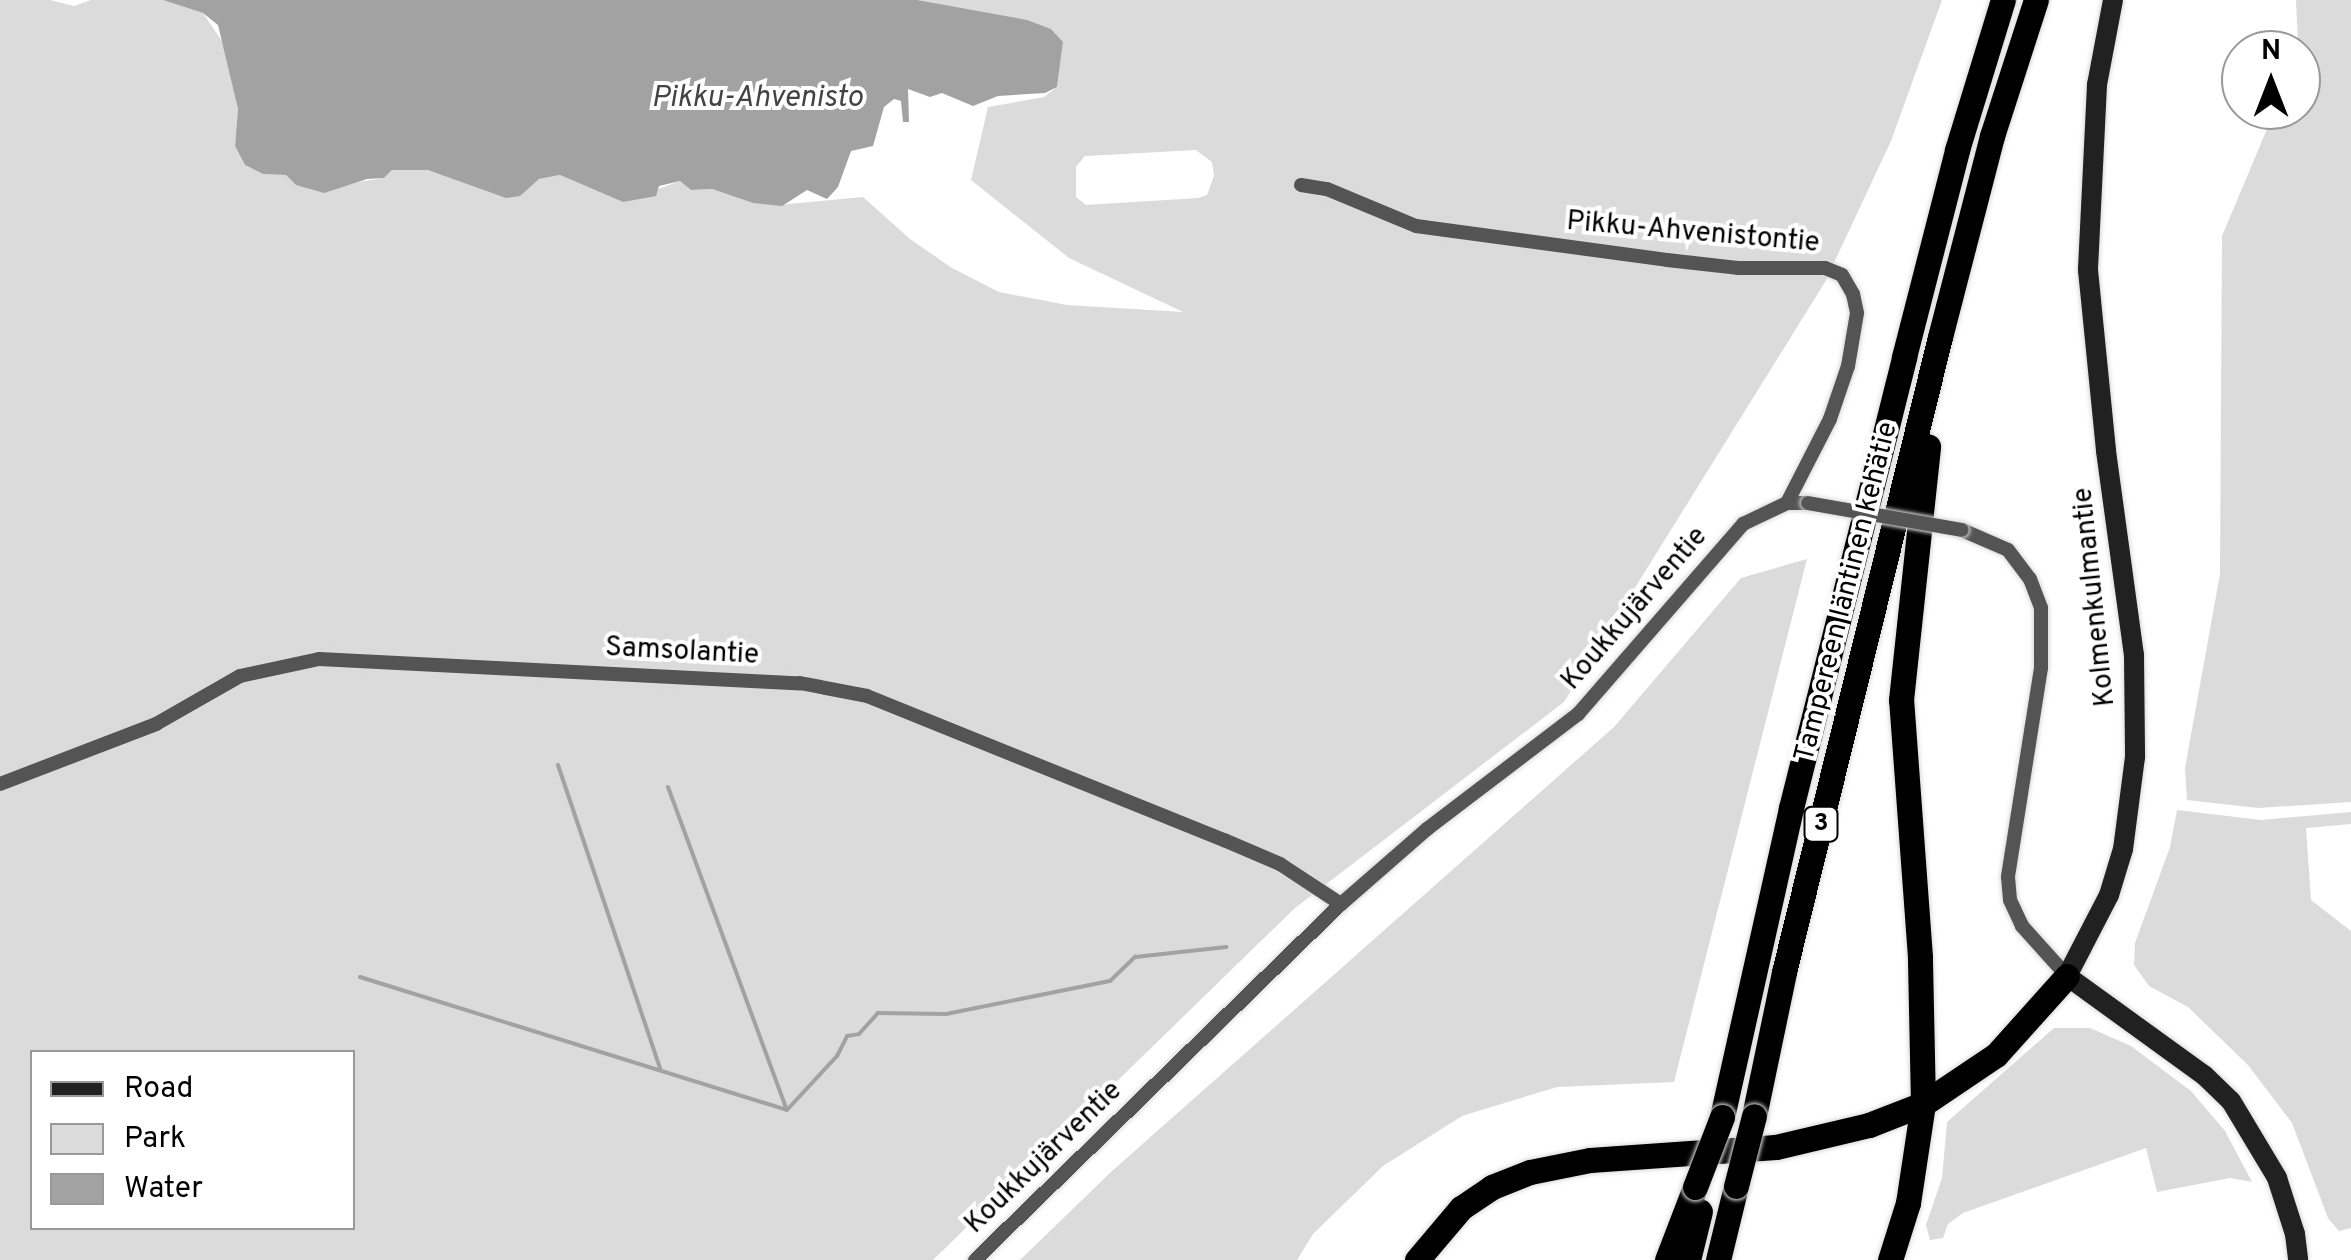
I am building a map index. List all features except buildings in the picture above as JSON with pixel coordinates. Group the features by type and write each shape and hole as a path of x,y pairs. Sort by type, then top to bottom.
{"highway":[{"name":"Tampereen läntinen kehätie","path":"1688,1260 1700,1187 1722,1117 1791,808 1957,150 2003,0"},
{"name":"Tampereen läntinen kehätie","path":"1718,1260 1784,972 1940,337 1992,136 2036,0"},
{"path":"1890,1260 1908,1202 1922,1104 1920,957 1901,700 1940,337"},
{"path":"1418,1260 1461,1208 1492,1188 1530,1172 1590,1160 1776,1147 1869,1125 1922,1104 1996,1055 2068,976"},
{"path":"1667,1260 1700,1187"}],"street":[{"name":"Kolmenkulmantie","path":"2068,976 2109,896 2123,849 2135,757 2134,656 2106,451 2088,270 2097,85 2113,0"},
{"name":"Pikku-Ahvenistontie","path":"1301,185 1327,189 1416,226 1703,264 1824,268 1842,275 1854,294 1857,314 1848,366 1830,419 1787,503"},
{"name":"Koukkujärventie","path":"975,1260 1341,904 1427,830 1578,714 1742,524 1787,503 1808,503 1962,530 2008,550 2030,579 2041,608 2041,668 2008,878 2010,900 2022,926 2068,976"},
{"name":"Samsolantie","path":"0,784 156,724 240,676 319,659 800,684 867,696 1224,840 1280,864 1341,904"},
{"path":"2068,976 2204,1075 2231,1101 2277,1178 2295,1234 2298,1260"}],"green space":[{"path":"0,0 50,0 74,6 91,0 163,0 203,13 224,44 238,109 235,146 245,165 263,174 286,175 296,185 345,184 384,178 392,170 428,170 466,182 525,188 539,179 560,175 623,202 680,181 691,190 712,189 753,203 778,205 863,197 910,239 952,268 999,292 1067,305 1183,312 1069,258 971,180 988,107 1044,97 1057,87 1063,42 1051,29 917,0 1942,0 1891,141 1825,282 1564,702 1295,908 933,1260 0,1260","holes":["1196,150 1212,162 1214,176 1207,195 1198,198 1086,205 1076,197 1076,167 1085,156"]},
{"path":"2296,0 2351,0 2351,802 2258,808 2187,800 2185,768 2220,574 2222,236 2267,130 2321,130 2321,30 2297,30"},
{"path":"1807,559 1674,1082 1557,1087 1462,1116 1383,1166 1313,1234 1297,1260 1020,1260 1112,1171 1614,727 1741,578"},
{"path":"2177,810 2261,820 2351,812 2351,824 2306,828 2311,900 2351,931 2351,1228 2339,1231 2328,1218 2292,1123 2248,1065 2188,1007 2149,986 2134,965 2135,943 2170,847"},
{"path":"2054,1028 2090,1028 2131,1046 2191,1091 2225,1131 2252,1182 2230,1178 2157,1192 2146,1148 1963,1213 1948,1224 1943,1238 1930,1240 1926,1225 1942,1178 1947,1122"}],"water":[{"name":"Pikku-Ahvenisto","path":"163,0 917,0 1027,20 1051,29 1063,42 1057,87 1045,93 998,96 973,106 942,93 930,97 908,89 909,122 903,122 901,101 894,99 884,107 873,146 851,151 838,187 827,199 807,190 782,206 753,203 712,189 691,190 680,181 659,186 656,196 623,202 560,175 539,179 520,196 506,198 428,170 392,170 384,178 367,179 324,193 296,185 286,175 263,174 245,165 235,146 238,109 218,25 203,13"}],"waterway":[{"path":"558,765 660,1068"},
{"path":"668,787 787,1110"},
{"path":"787,1110 837,1056 847,1036 859,1034 878,1013 946,1014 1110,981 1135,957 1226,947"},
{"path":"360,977 787,1110"}]}
